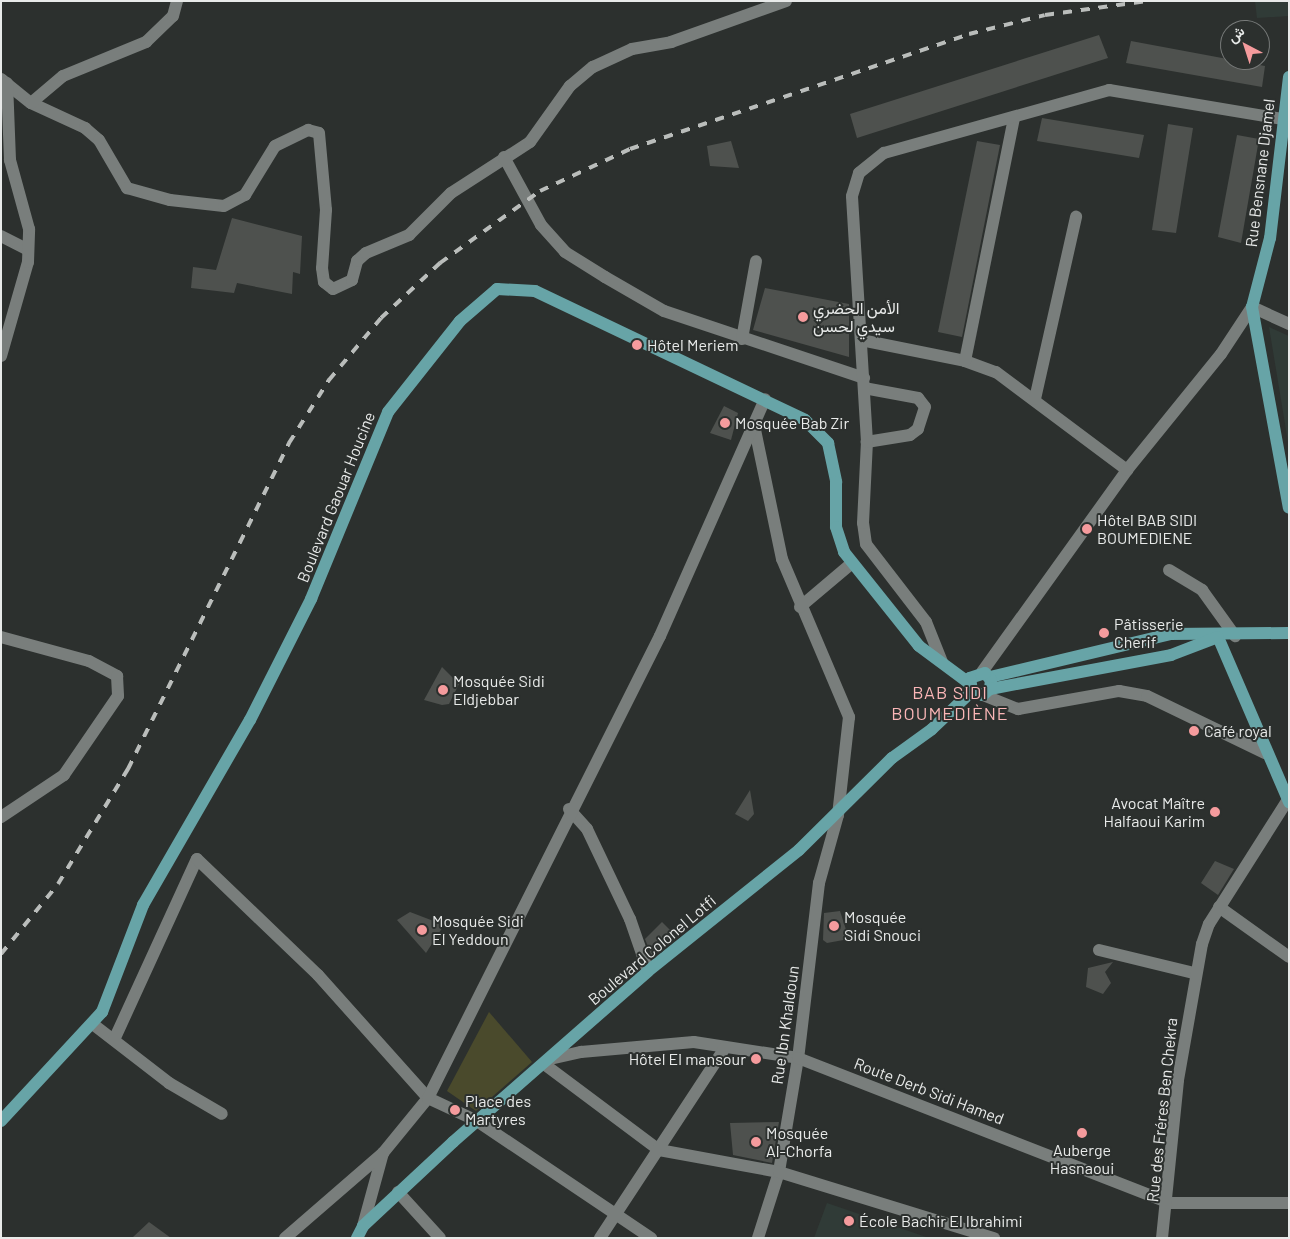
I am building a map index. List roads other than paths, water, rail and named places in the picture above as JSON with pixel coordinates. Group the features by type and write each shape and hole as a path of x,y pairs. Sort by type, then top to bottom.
{"main road":[{"name":"Rue Bensnane Djamel","path":"1289,77 1282,119 1270,238 1252,307 1289,508"},
{"name":"Boulevard Gaouar Houcine","path":"1,1121 94,1025 143,905 250,720 312,599 388,412 460,321 497,289 535,291 765,399 805,420 828,443 836,482 836,527 852,563 900,625 942,662 981,685"},
{"path":"981,685 1170,634 1218,637 1289,633"},
{"path":"981,685 1171,655 1218,637"},
{"path":"1218,637 1265,753 1288,802"},
{"name":"Boulevard Colonel Lotfi","path":"357,1238 363,1226 477,1121 648,971 838,815 892,758 932,729 981,685"}],"street":[{"path":"31,103 62,76 146,42 173,16 177,1"},
{"path":"5,83 31,103 85,128 99,140 127,188 170,200 224,206 245,195 275,146 308,130 319,133 326,210 322,268 324,282 333,289 352,280 357,260 366,253 409,235 451,193 530,142 570,86 593,67 632,49 670,42 786,1"},
{"path":"1,72 5,83 10,160 29,229 28,250 1,356"},
{"path":"942,662 926,622 866,544 863,523 867,442 852,196 859,173 884,153 1109,90 1282,119"},
{"path":"965,361 1014,117"},
{"path":"504,158 541,225 565,252 664,311 864,383 918,398 925,407 918,429 910,435 867,442"},
{"path":"1035,399 1076,217"},
{"path":"1,236 28,250"},
{"path":"742,339 756,261"},
{"path":"1265,753 1147,696 1119,691 1018,709 981,685 1127,470 1221,354 1252,307 1289,324"},
{"path":"861,340 965,361 996,372 1035,399 1127,470"},
{"path":"285,1238 383,1153 428,1098 569,809 660,636 765,399"},
{"name":"Rue Ibn Khaldoun","path":"754,425 782,559 800,607 849,718 838,815 819,883 798,1058 779,1172 758,1238"},
{"path":"800,607 852,563"},
{"path":"1170,570 1202,590 1235,636"},
{"path":"1,637 89,661 116,676 118,696 64,775 1,817"},
{"name":"Rue des Fréres Ben Chekra","path":"1162,1238 1169,1203 1178,1080 1194,973 1219,907 1288,802"},
{"path":"569,809 587,829 630,920 648,971"},
{"path":"114,1040 197,859 318,975 428,1098 477,1121 651,1238"},
{"path":"1219,907 1289,957"},
{"path":"1099,950 1194,973"},
{"path":"94,1025 169,1083 222,1114"},
{"name":"Route Derb Sidi Hamed","path":"547,1061 581,1052 694,1042 798,1058 1169,1203 1289,1203"},
{"path":"600,1238 725,1048"},
{"path":"547,1061 659,1150 779,1172 994,1238"},
{"path":"363,1226 383,1153"},
{"path":"398,1192 440,1238"}],"railway":[{"path":"1,954 58,884 128,769 289,443 329,380 381,318 440,263 540,191 630,149 969,34 1045,15 1147,1"}],"place":[{"name":"الأمن الحضري سيدي لحسن","path":"803,317"},
{"name":"Hôtel Meriem","path":"637,345"},
{"name":"Mosquée Bab Zir","path":"725,423"},
{"name":"Hôtel BAB SIDI BOUMEDIENE","path":"1087,529"},
{"name":"Pâtisserie Cherif","path":"1104,633"},
{"name":"Mosquée Sidi Eldjebbar","path":"443,690"},
{"name":"Café royal","path":"1194,731"},
{"name":"Avocat Maître Halfaoui Karim","path":"1215,812"},
{"name":"Mosquée Sidi Snouci","path":"834,926"},
{"name":"Mosquée Sidi El Yeddoun","path":"422,930"},
{"name":"Hôtel El mansour","path":"756,1059"},
{"name":"Place des Martyres","path":"455,1110"},
{"name":"Auberge Hasnaoui","path":"1082,1133"},
{"name":"Mosquée Al-Chorfa","path":"756,1142"},
{"name":"École Bachir El Ibrahimi","path":"849,1221"}],"district":[{"name":"BAB SIDI BOUMEDIÈNE","path":"950,703"}]}
